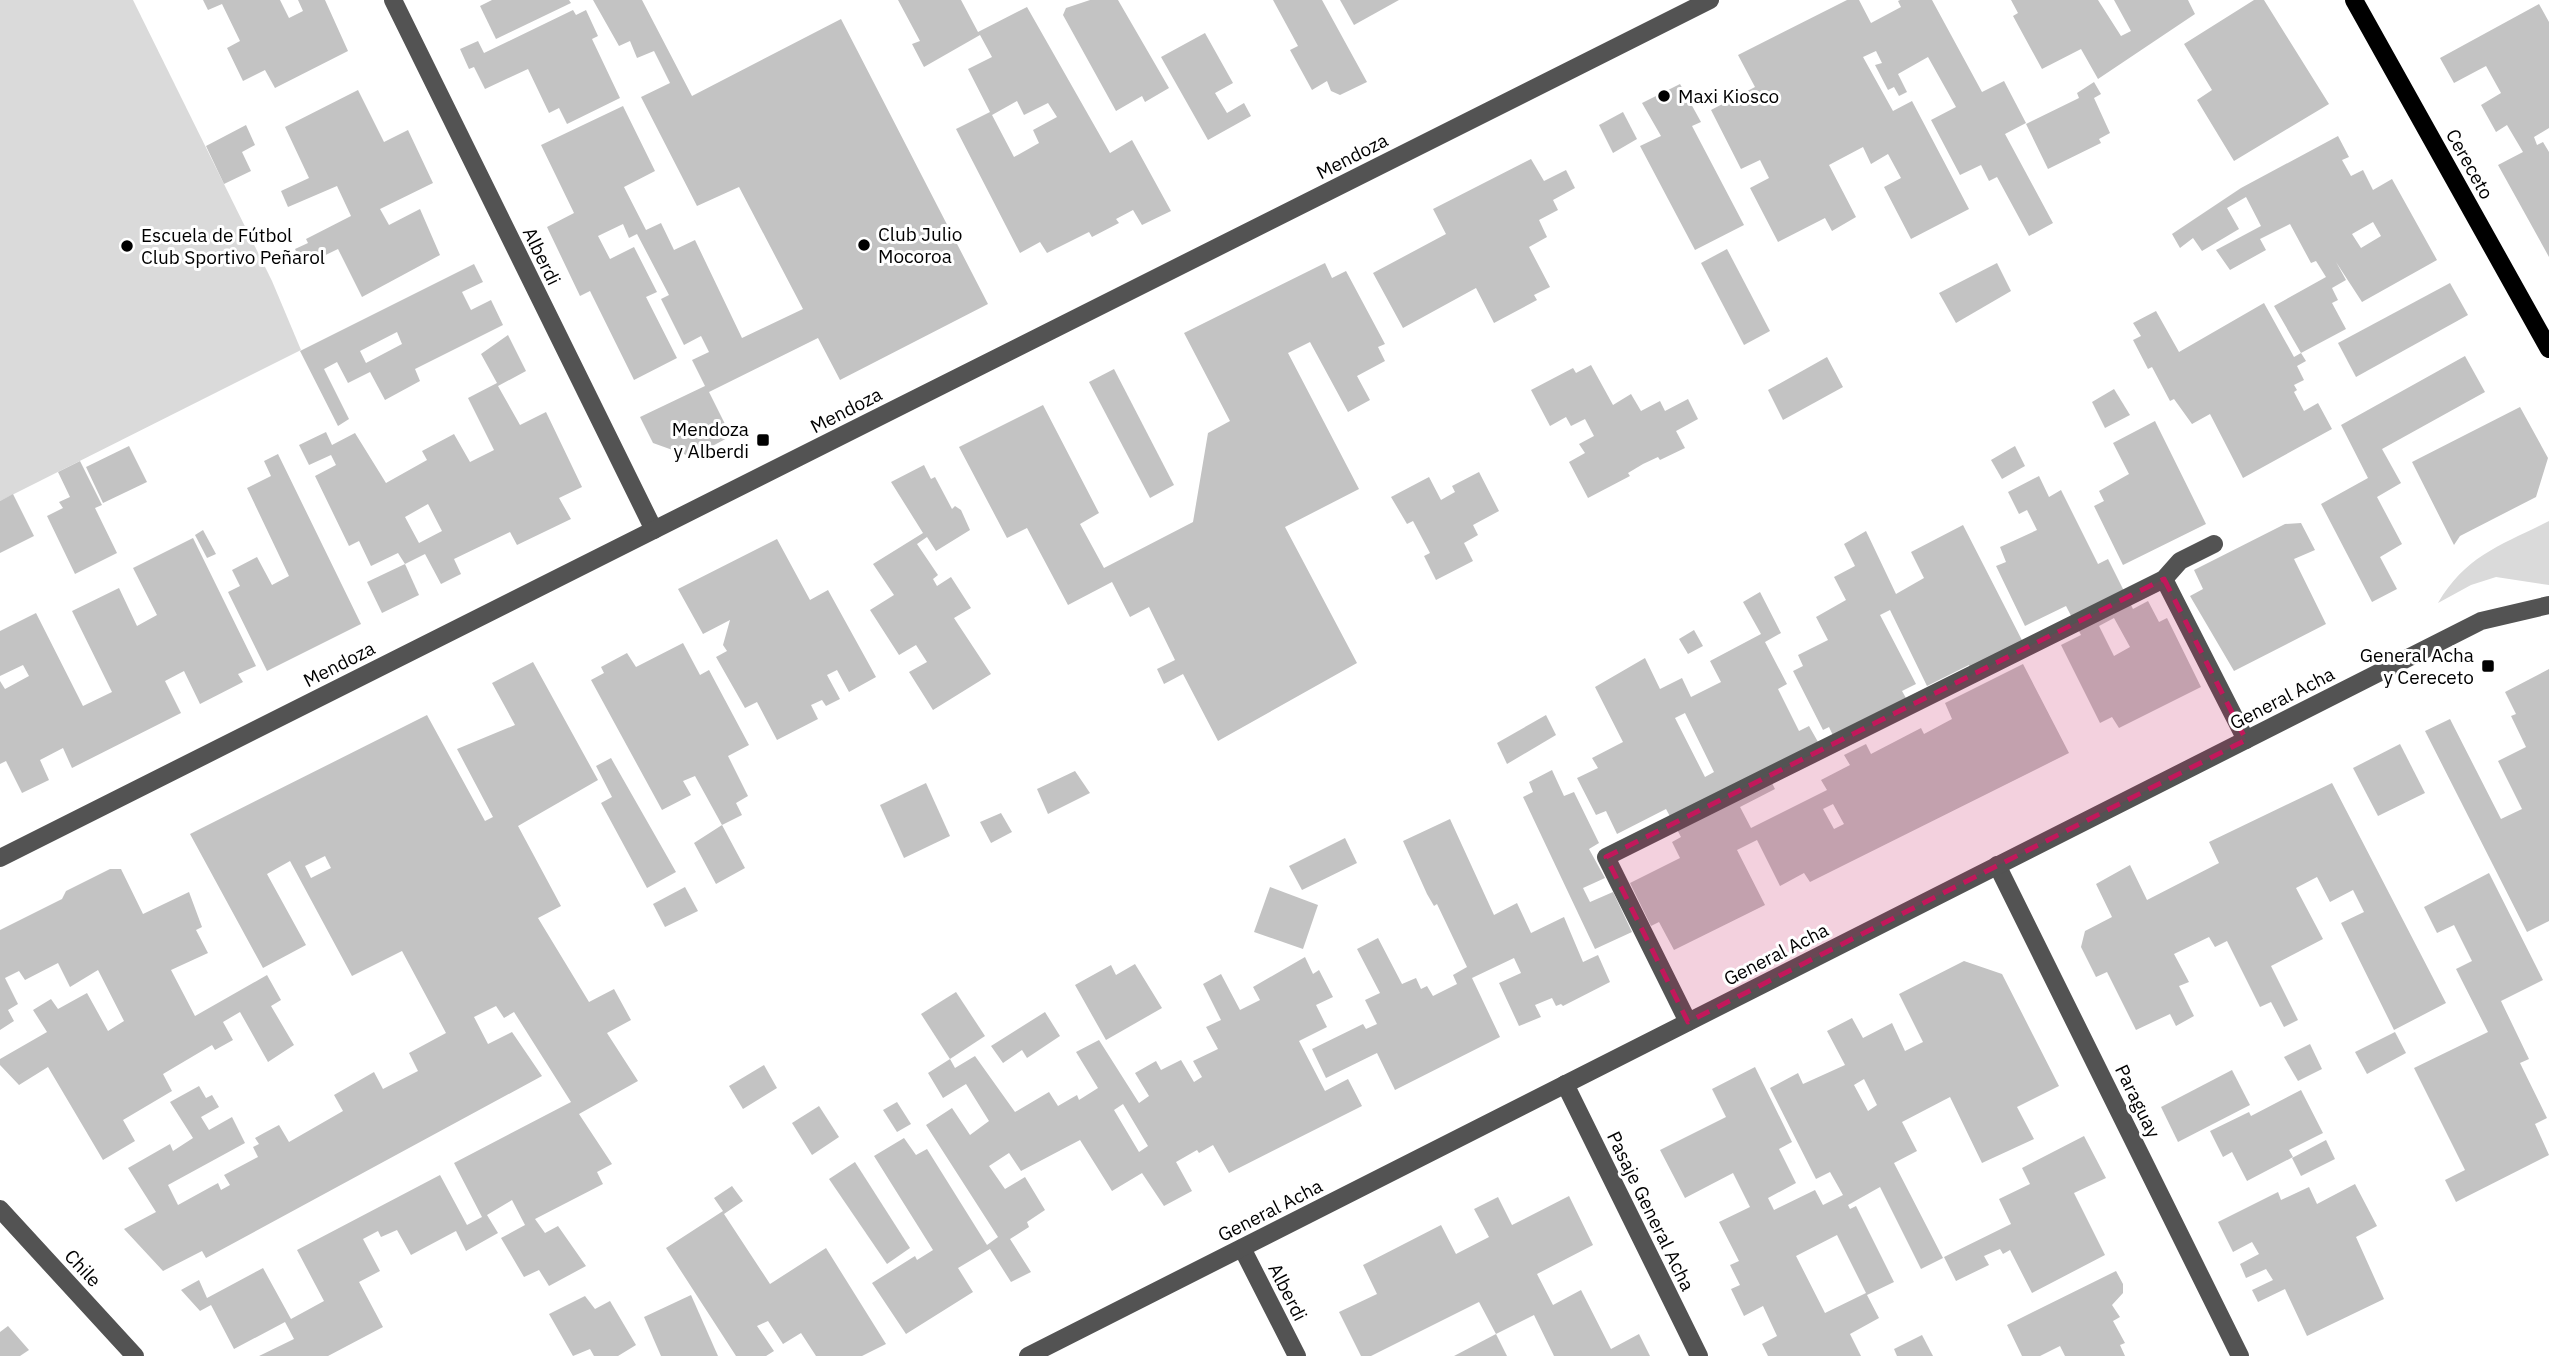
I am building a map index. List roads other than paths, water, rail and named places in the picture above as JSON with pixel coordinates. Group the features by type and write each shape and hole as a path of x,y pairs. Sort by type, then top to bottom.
{"main road":[{"name":"Cereceto","path":"2354,0 2549,349"}],"street":[{"name":"Alberdi","path":"393,0 654,530"},
{"name":"Mendoza","path":"0,858 1710,0"},
{"path":"1688,1022 1606,857 2164,579 2180,561 2214,544"},
{"path":"2164,579 2246,740"},
{"name":"General Acha","path":"1028,1356 2481,621 2549,605"},
{"name":"Paraguay","path":"1997,865 2240,1356"},
{"name":"Pasaje General Acha","path":"1565,1084 1699,1356"},
{"name":"Chile","path":"0,1209 135,1356"},
{"name":"Alberdi","path":"1242,1248 1297,1356"}],"place":[{"name":"Maxi Kiosco","path":"1664,96"},
{"name":"Club Julio Mocoroa","path":"864,245"},
{"name":"Escuela de Fútbol Club Sportivo Peñarol","path":"127,246"},
{"name":"Mendoza y Alberdi","path":"763,440"},
{"name":"General Acha y Cereceto","path":"2488,666"}]}
